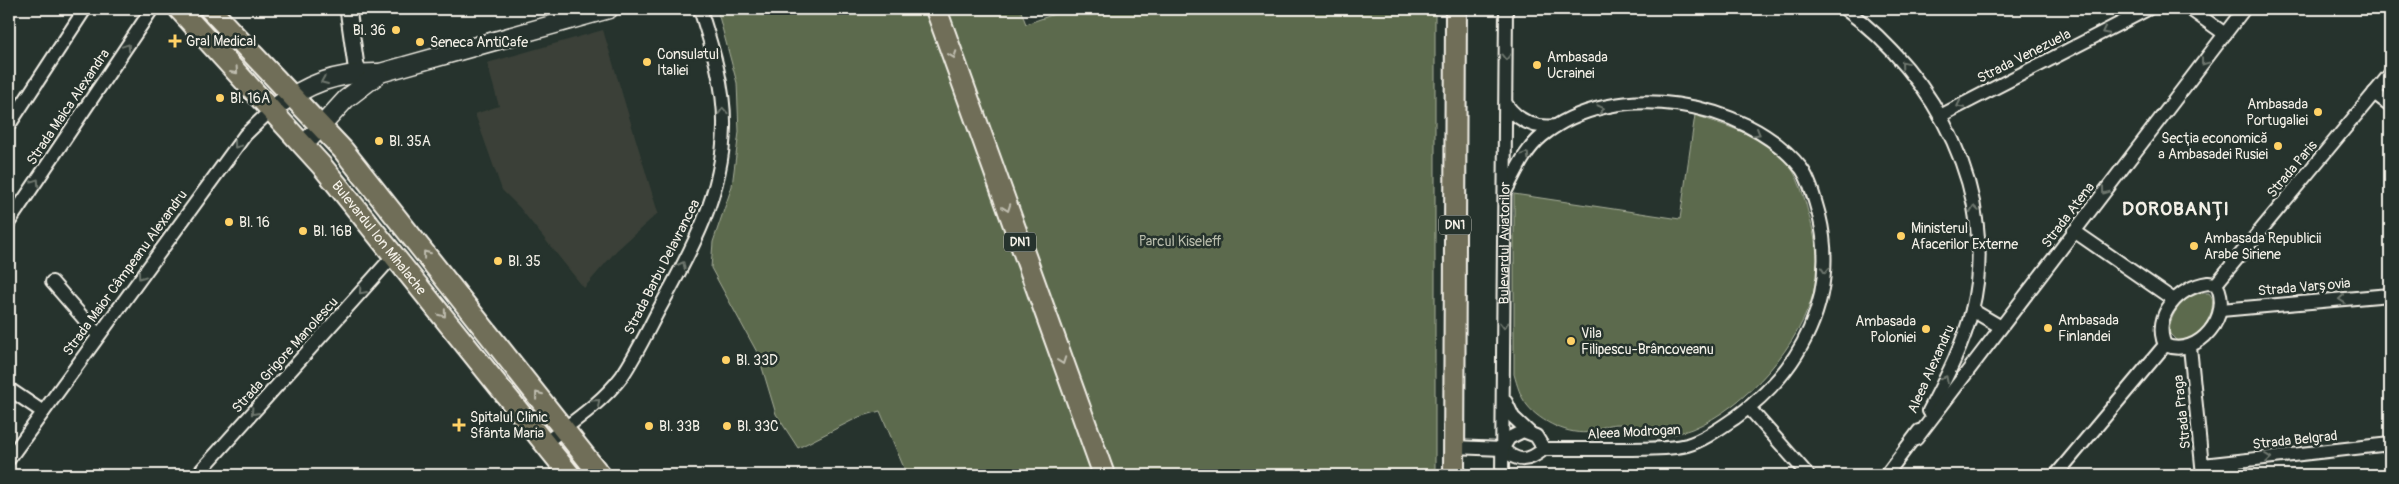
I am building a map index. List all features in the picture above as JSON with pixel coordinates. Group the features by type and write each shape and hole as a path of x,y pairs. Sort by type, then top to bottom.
{"main road":[{"name":"Bulevardul Ion Mihalache","path":"179,9 304,145 395,254 570,475"},
{"name":"Bulevardul Ion Mihalache","path":"210,9 321,126 404,226 600,475"},
{"path":"271,110 293,96 333,77 358,73 380,73 609,9"},
{"name":"DN1","path":"936,9 1104,475"},
{"name":"DN1","path":"1454,475 1456,9"},
{"path":"304,145 354,92 380,73"}],"street":[{"path":"9,125 85,9"},
{"name":"Strada Maica Alexandra","path":"9,222 152,9"},
{"path":"348,9 358,73"},
{"name":"Strada Barbu Delavrancea","path":"545,443 596,402 622,376 689,252 715,192 721,170 723,149 723,100 714,56 700,9"},
{"name":"Bulevardul Aviatorilor","path":"1502,475 1506,9"},
{"name":"Aleea Alexandru","path":"1845,9 1867,25 1889,47 1924,90 1940,116 1963,165 1973,201 1977,264 1972,310 1952,365 1916,438 1886,475"},
{"name":"Strada Venezuela","path":"1940,116 2148,9"},
{"path":"2190,9 2225,34"},
{"name":"Strada Atena","path":"1916,438 2244,9"},
{"name":"Strada Paris","path":"2216,284 2390,74"},
{"path":"2374,93 2390,105"},
{"name":"Aleea Modrogan","path":"1454,447 1503,449 1511,456 1523,460 1530,459 1544,450 1663,448 1687,444 1712,433 1750,408 1777,381 1793,360 1806,338 1819,305 1826,272 1825,240 1817,207 1803,170 1780,146 1740,123 1694,106 1638,102 1601,108 1556,126 1534,144 1505,192"},
{"name":"Aleea Modrogan","path":"1506,104 1519,119 1538,127 1556,126"},
{"name":"Strada Maior Câmpeanu Alexandru","path":"9,459 245,134 271,110"},
{"path":"2074,231 2174,300"},
{"name":"Strada Grigore Manolescu","path":"197,475 395,254"},
{"path":"52,282 98,335"},
{"path":"2197,284 2216,284 2222,296 2221,310 2215,322 2200,340 2190,347 2174,348 2165,345 2162,338 2162,321 2179,294 2197,284"},
{"name":"Strada Varșovia","path":"2221,310 2390,295"},
{"path":"1972,310 2001,327"},
{"path":"2056,475 2165,345"},
{"name":"Strada Praga","path":"2190,347 2203,470"},
{"path":"9,389 42,412"},
{"path":"1504,394 1513,417 1530,433"},
{"path":"1750,408 1808,475"},
{"path":"1503,449 1514,433 1523,431 1536,436 1544,450"},
{"name":"Strada Belgrad","path":"2203,470 2390,444"}],"shaded area":[{"path":"603,30 658,213 617,250 584,288 519,207 502,190 475,114 499,106 487,63"}],"green space":[{"name":"Parcul Kiseleff","path":"717,9 981,9 983,12 992,9 1020,9 1026,24 1069,9 1435,9 1435,475 907,475 880,411 859,417 798,448 776,414 758,354 711,268 713,242 732,186 739,132 737,83"},
{"path":"1695,115 1738,130 1769,145 1784,158 1798,180 1813,230 1817,278 1808,309 1798,330 1785,351 1751,389 1732,406 1692,429 1675,434 1656,436 1644,435 1626,425 1616,424 1583,433 1565,430 1547,422 1527,405 1514,374 1514,194 1680,219"},
{"path":"2196,293 2209,293 2212,297 2211,313 2198,333 2184,340 2176,340 2170,334 2173,316 2181,304"}],"place":[{"name":"Bl. 36","path":"396,30"},
{"name":"Gral Medical","path":"175,41"},
{"name":"Seneca AntiCafe","path":"420,42"},
{"name":"Consulatul Italiei","path":"647,62"},
{"name":"Ambasada Ucrainei","path":"1537,65"},
{"name":"Bl. 16A","path":"220,98"},
{"name":"Ambasada Portugaliei","path":"2318,112"},
{"name":"Bl. 35A","path":"379,141"},
{"name":"Secţia economică a Ambasadei Rusiei","path":"2278,146"},
{"name":"Bl. 16","path":"229,222"},
{"name":"Bl. 16B","path":"303,231"},
{"name":"Ministerul Afacerilor Externe","path":"1901,236"},
{"name":"Ambasada Republicii Arabe Siriene","path":"2194,246"},
{"name":"Bl. 35","path":"498,261"},
{"name":"Ambasada Finlandei","path":"2048,328"},
{"name":"Ambasada Poloniei","path":"1926,329"},
{"name":"Vila Filipescu-Brâncoveanu","path":"1571,341"},
{"name":"Bl. 33D","path":"726,360"},
{"name":"Spitalul Clinic Sfânta Maria","path":"459,425"},
{"name":"Bl. 33B","path":"649,426"},
{"name":"Bl. 33C","path":"727,426"}],"district":[{"name":"DOROBANȚI","path":"2176,209"}]}
